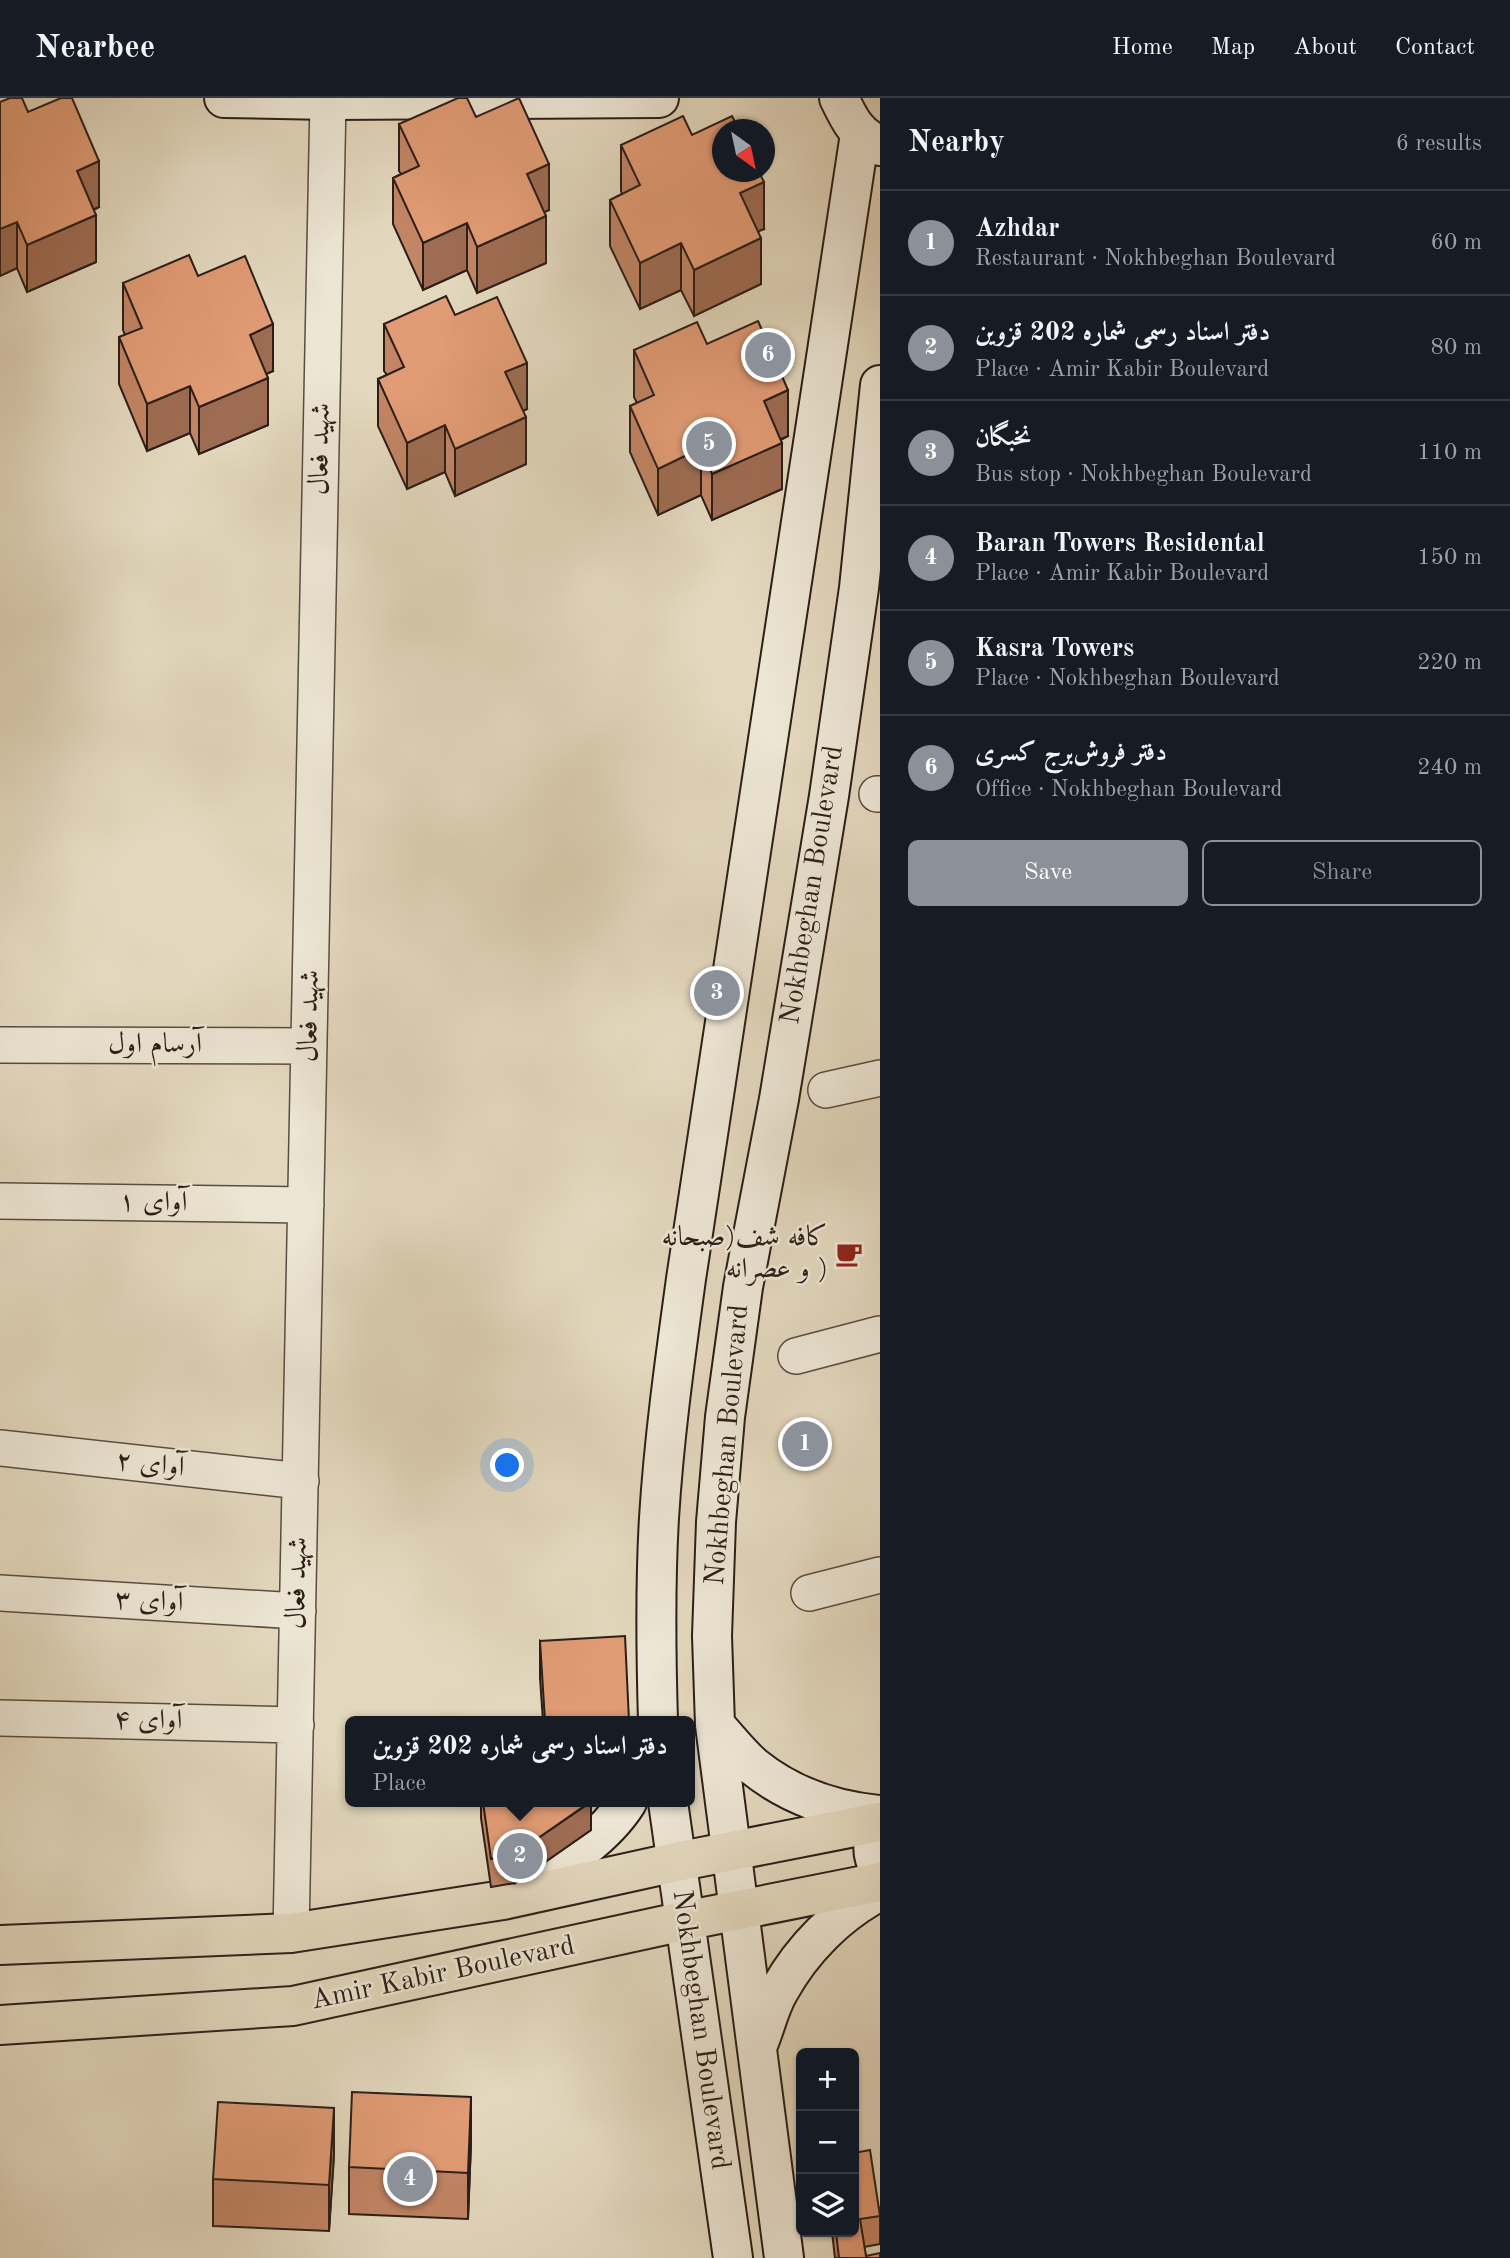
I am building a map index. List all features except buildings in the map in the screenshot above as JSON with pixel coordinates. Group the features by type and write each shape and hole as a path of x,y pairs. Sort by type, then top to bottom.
{"main road":[{"path":"224,98 659,98"},
{"path":"839,98 848,118 870,140"},
{"name":"Nokhbeghan Boulevard","path":"658,1716 656,1633 659,1531 668,1411 686,1279 870,140"},
{"name":"Nokhbeghan Boulevard","path":"784,2258 715,1725 712,1636 716,1522 725,1417 743,1287 779,1099 829,796 869,589 880,386"},
{"path":"715,1725 752,1765 798,1795 850,1813 880,1815"},
{"path":"503,1900 593,1840 624,1807"},
{"name":"Nokhbeghan Boulevard","path":"669,1807 733,2258"},
{"path":"0,1945 291,1933 503,1900 676,1862 880,1825"},
{"path":"880,1825 875,1835 873,1852 880,1870"},
{"name":"Amir Kabir Boulevard","path":"0,2025 293,2006 684,1921 880,1882"},
{"path":"757,2047 778,1991 813,1942 859,1902 880,1891"}],"street":[{"name":"شهید فعال","path":"291,1933 328,100"},
{"name":"آرسام اول","path":"0,1045 309,1046"},
{"path":"826,1090 880,1077"},
{"name":"آوای ۱","path":"0,1201 306,1205"},
{"path":"796,1356 880,1334"},
{"name":"آوای ۲","path":"0,1448 301,1481"},
{"path":"809,1593 880,1575"},
{"name":"آوای ۳","path":"0,1593 298,1611"},
{"name":"آوای ۴","path":"0,1718 296,1725"}],"place":[{"name":"دفتر فروش‌برج کسری","path":"768,355"},
{"name":"Kasra Towers","path":"709,444"},
{"name":"نخبگان","path":"717,993"},
{"name":"کافه شف(صبحانه و عصرانه )","path":"849,1254"},
{"name":"Azhdar","path":"805,1444"},
{"name":"دفتر اسناد رسمی شماره 202 قزوین","path":"520,1856"},
{"name":"Baran Towers Residental","path":"410,2179"}]}
